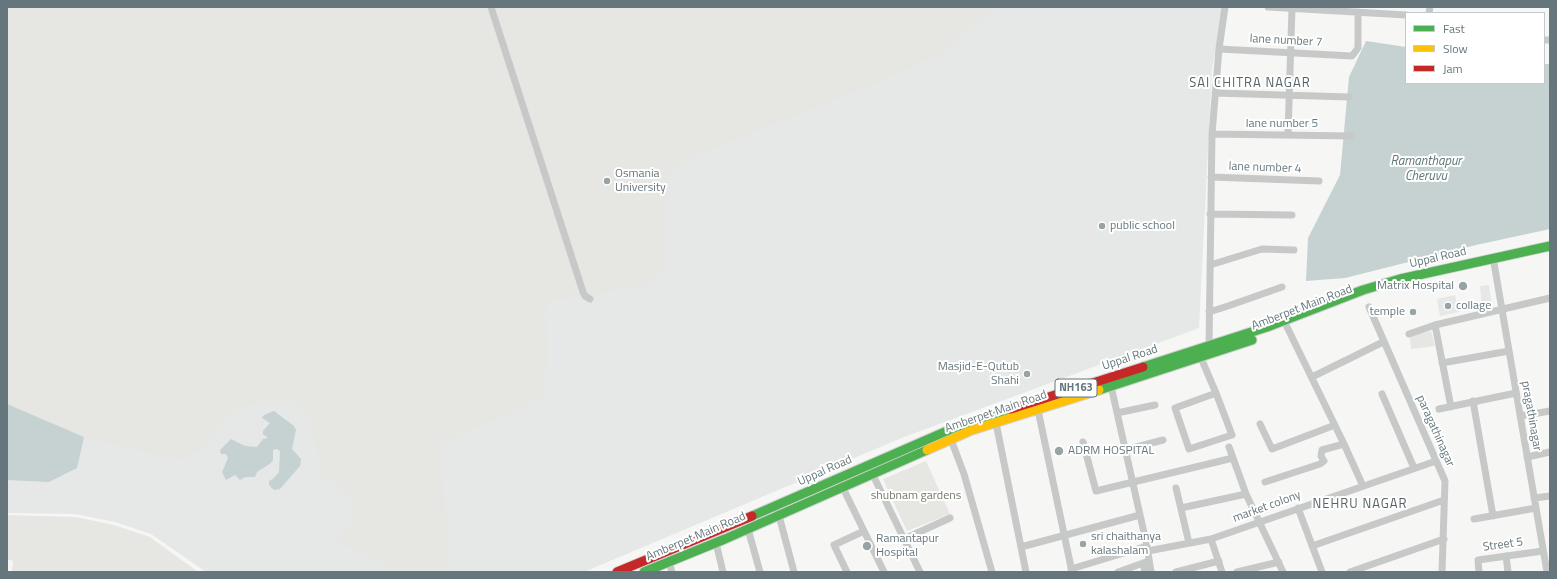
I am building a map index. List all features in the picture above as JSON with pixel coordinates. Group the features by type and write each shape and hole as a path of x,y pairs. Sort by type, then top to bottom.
{"highway":[{"name":"Uppal Road","path":"617,572 949,435 1206,353 1267,327 1414,276 1550,246"},
{"name":"Amberpet Main Road","path":"644,572 716,543 779,515 872,473 949,435 1038,410 1287,327 1378,289 1550,252"}],"street":[{"path":"491,7 583,292 585,296 590,299"},
{"path":"1216,393 1175,408 1189,449 1232,435 1216,393 1206,353 1209,312 1212,134 1219,49 1226,7"},
{"path":"1268,7 1405,15"},
{"path":"1288,135 1288,95 1292,8"},
{"name":"lane number 7","path":"1219,49 1352,56 1358,48 1358,12"},
{"path":"1215,93 1349,97"},
{"name":"lane number 5","path":"1212,134 1352,136"},
{"name":"lane number 4","path":"1211,177 1318,181"},
{"path":"1210,214 1292,215"},
{"path":"1210,265 1262,249 1294,250"},
{"name":"pragathinagar","path":"1494,263 1547,572"},
{"path":"1209,312 1282,287"},
{"path":"1409,334 1435,325 1550,298"},
{"name":"paragathinagar","path":"1369,307 1383,342 1445,480 1442,572"},
{"path":"1435,325 1450,407"},
{"path":"1287,327 1363,486"},
{"path":"1312,377 1383,342"},
{"path":"1442,363 1509,351"},
{"path":"1111,386 1147,549 1145,572"},
{"path":"1439,409 1516,393"},
{"path":"1382,394 1414,468"},
{"path":"1473,402 1493,516"},
{"path":"1117,413 1155,405"},
{"path":"1038,410 1072,570"},
{"path":"1520,416 1550,411"},
{"path":"996,423 1026,572"},
{"path":"1260,424 1272,449 1335,425"},
{"path":"949,435 964,474 992,572"},
{"path":"1125,450 1163,440"},
{"path":"1083,442 1096,491 1132,481 1233,458"},
{"path":"1265,482 1320,464 1324,461 1321,456 1322,450 1344,444"},
{"path":"1229,447 1246,494 1283,572"},
{"path":"1527,457 1550,452"},
{"name":"market colony","path":"1072,570 1147,549 1211,539 1436,460"},
{"path":"872,473 920,572"},
{"path":"842,486 884,572"},
{"path":"1176,488 1189,543"},
{"path":"1181,508 1246,494"},
{"path":"1534,498 1550,496"},
{"path":"1312,546 1444,500"},
{"path":"776,506 794,572"},
{"path":"1298,508 1322,572"},
{"path":"1474,519 1536,508"},
{"path":"1021,547 1140,515"},
{"path":"904,539 950,518"},
{"path":"748,528 760,572"},
{"path":"847,572 834,545 864,530"},
{"path":"1211,539 1222,572"},
{"path":"1350,572 1363,570 1444,539"},
{"path":"716,543 723,572"},
{"name":"Street 5","path":"1480,572 1478,560 1543,551"},
{"path":"1506,556 1508,572"},
{"path":"1176,572 1219,561"},
{"path":"669,562 672,572"},
{"path":"1118,572 1146,562"},
{"path":"1146,562 1151,572"},
{"path":"1237,572 1279,562"}],"shaded area":[{"name":"Osmania University","path":"7,7 1224,7 1212,69 1199,328 904,437 584,572 206,572 151,534 115,522 75,514 7,513"},
{"path":"1489,285 1492,305 1482,306 1480,286"},
{"name":"collage","path":"1455,295 1459,312 1440,316 1437,299"}],"green space":[{"path":"7,7 995,7 943,52 871,85 687,159 670,172 667,181 663,262 660,272 653,280 642,286 554,300 548,306 546,312 548,359 543,397 439,444 451,572 387,572 388,566 336,541 357,512 340,487 321,474 312,424 295,402 265,401 241,407 221,426 205,448 180,460 84,437 7,404"},
{"path":"1431,331 1435,346 1411,349 1410,336"},
{"name":"shubnam gardens","path":"926,461 950,514 907,531 883,479"},
{"path":"7,515 76,517 114,525 150,537 198,572 12,572 13,561 7,559"}],"water":[{"name":"Ramanthapur Cheruvu","path":"1366,41 1405,47 1405,84 1545,84 1545,64 1550,64 1550,229 1476,245 1345,278 1306,281 1308,238 1340,175 1349,77"},
{"path":"7,404 84,437 77,468 49,482 7,480"},
{"path":"274,411 294,426 296,430 292,449 301,459 300,466 280,489 274,490 269,485 269,481 279,472 280,451 277,449 273,450 273,460 271,463 257,472 255,477 245,477 240,480 235,475 226,480 222,472 228,458 226,454 221,454 220,450 231,439 245,446 257,447 263,439 268,438 263,434 263,431 270,423 262,418 264,415"}],"traffic: fast":[{"path":"1143,367 1267,327 1363,290 1400,279 1550,246"},
{"path":"1099,390 1252,340"},
{"path":"752,516 956,427 1011,409"},
{"path":"644,572 725,539 927,450"}],"traffic: slow":[{"path":"927,450 972,430 1099,390"}],"traffic: jam":[{"path":"1011,409 1143,367"},
{"path":"617,572 752,516"}],"place":[{"name":"Osmania University","path":"607,181"},
{"name":"public school","path":"1102,226"},
{"name":"Matrix Hospital","path":"1463,286"},
{"name":"collage","path":"1448,306"},
{"name":"temple","path":"1413,312"},
{"name":"Masjid-E-Qutub Shahi","path":"1027,374"},
{"name":"ADRM HOSPITAL","path":"1059,451"},
{"name":"sri chaithanya kalashalam","path":"1083,544"},
{"name":"Ramantapur Hospital","path":"867,546"}],"district":[{"name":"SAI CHITRA NAGAR","path":"1250,84"},
{"name":"NEHRU NAGAR","path":"1360,505"}]}
